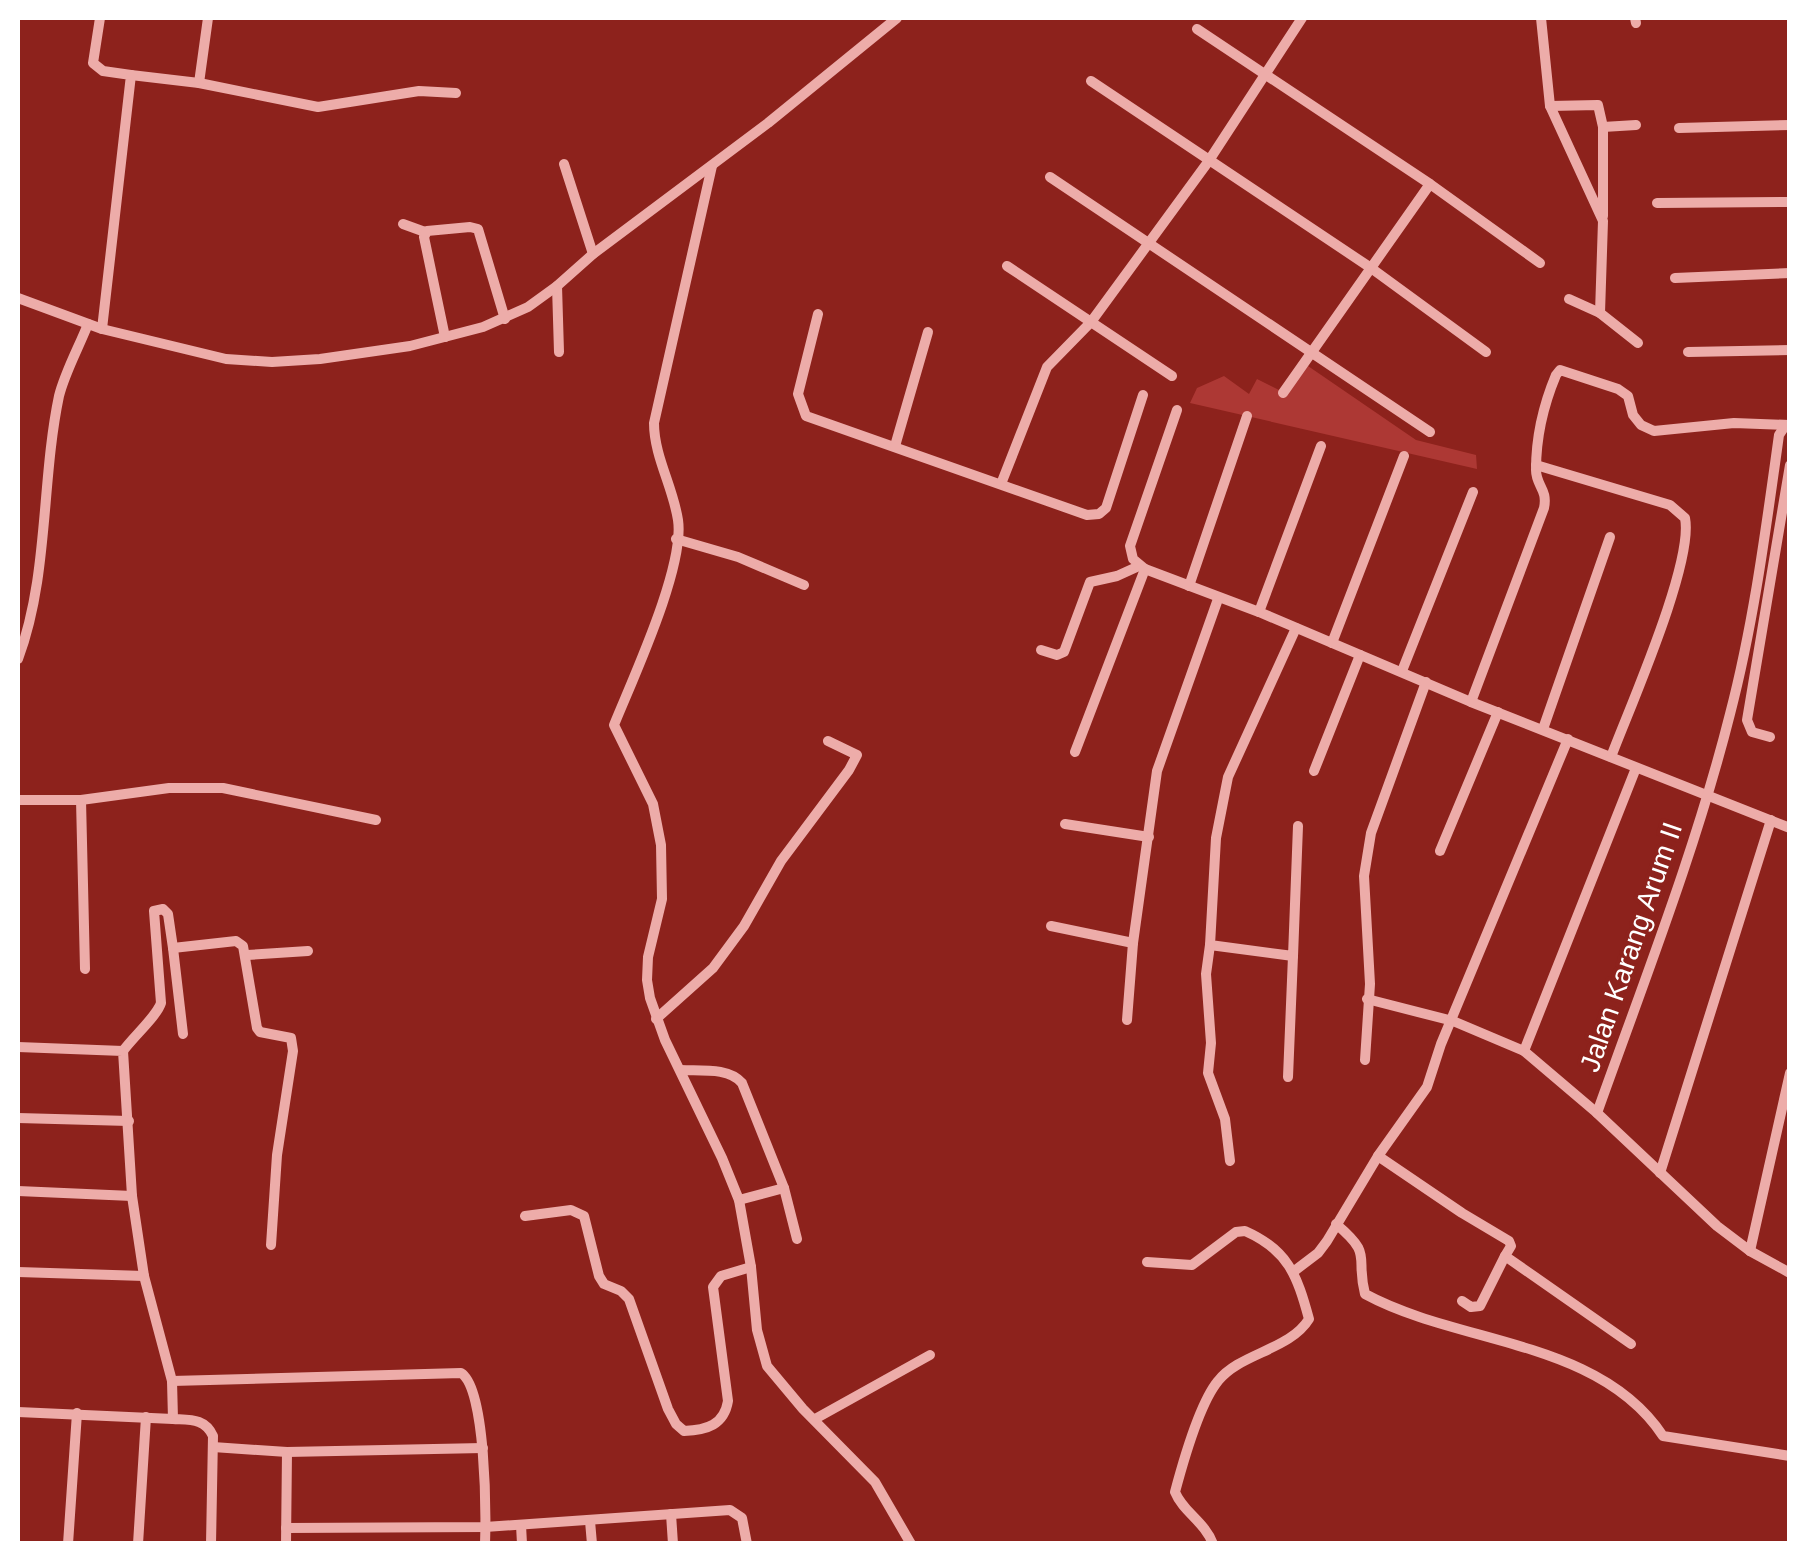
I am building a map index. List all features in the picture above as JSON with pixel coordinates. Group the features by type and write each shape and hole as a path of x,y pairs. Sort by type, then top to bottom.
{"street":[{"path":"100,18 93,63 102,70 199,83 318,106 419,91 456,93"},
{"path":"199,83 208,18"},
{"path":"874,18 879,30"},
{"path":"18,298 102,329 226,360 272,362 383,350 505,319 556,286 897,18"},
{"path":"1001,484 1047,368 1092,322 1208,162 1302,18"},
{"path":"1541,18 1550,106 1603,222"},
{"path":"1196,29 1430,184 1540,263"},
{"path":"102,329 131,75"},
{"path":"1091,81 1371,268 1486,352"},
{"path":"1550,106 1598,105 1603,127 1600,313"},
{"path":"1603,127 1636,125"},
{"path":"1679,128 1790,125"},
{"path":"564,164 593,254"},
{"path":"712,166 654,422 677,532 662,603 614,725 653,804 661,845 662,899 646,980 656,1019 740,1200 752,1267 757,1330 767,1366 874,1482 910,1544"},
{"path":"1050,177 1430,432"},
{"path":"1283,393 1430,184"},
{"path":"1657,203 1790,202"},
{"path":"403,224 425,232 476,228 505,319"},
{"path":"425,232 445,337"},
{"path":"1008,266 1172,376"},
{"path":"1676,278 1790,273"},
{"path":"556,286 558,352"},
{"path":"1569,299 1600,313 1638,343"},
{"path":"818,314 798,394 806,416 1088,515 1099,514 1106,508 1143,395"},
{"path":"18,659 38,566 60,394 88,324"},
{"path":"896,446 928,332"},
{"path":"1688,352 1790,350"},
{"path":"1471,702 1544,508 1546,493 1537,480 1536,465 1540,416 1560,370 1618,389 1628,396 1641,425 1654,430 1734,423 1787,426"},
{"path":"1176,410 1130,546 1133,559 1142,567 1790,828"},
{"path":"1189,586 1247,416"},
{"name":"Jalan Karang Arum II","path":"1597,1113 1706,796 1730,713 1751,619 1780,432 1787,426"},
{"path":"1259,612 1321,446"},
{"path":"1332,643 1404,456"},
{"path":"1536,465 1670,506 1685,518 1684,542 1668,608 1611,757"},
{"path":"1770,737 1752,732 1747,720 1790,465"},
{"path":"1402,671 1473,492"},
{"path":"677,532 804,585"},
{"path":"1543,728 1610,537"},
{"path":"1041,650 1056,655 1064,652 1090,582 1142,567"},
{"path":"1075,752 1142,567"},
{"path":"1127,1020 1133,944 1157,771 1218,599"},
{"path":"1230,1162 1225,1119 1208,1073 1211,1043 1206,974 1216,838 1228,777 1296,628"},
{"path":"1314,770 1360,655"},
{"path":"1365,1060 1370,984 1364,876 1370,832 1426,682"},
{"path":"1440,851 1498,712"},
{"path":"1293,1272 1318,1253 1378,1156 1427,1087 1568,739"},
{"path":"656,1019 713,968 744,926 781,861 849,770 857,755 828,741"},
{"path":"1524,1052 1636,768"},
{"path":"18,800 81,800 169,788 223,788 376,820"},
{"path":"81,800 85,969"},
{"path":"1660,1173 1771,820"},
{"path":"1065,824 1149,836"},
{"path":"1288,1077 1298,826"},
{"path":"173,1418 172,1381 144,1276 132,1196 122,1051 141,1026 159,1011 162,1002 152,914 160,908 168,914 183,1034"},
{"path":"1051,926 1133,944"},
{"path":"173,948 236,941 243,946 257,1028 291,1038 293,1051 277,1155 270,1245"},
{"path":"1210,944 1293,956"},
{"path":"247,955 308,952"},
{"path":"1368,999 1453,1021 1524,1052 1597,1113 1717,1226 1750,1251 1790,1273"},
{"path":"18,1048 122,1051"},
{"path":"680,1070 736,1076 784,1188 797,1240"},
{"path":"1750,1251 1790,1073"},
{"path":"18,1118 129,1121"},
{"path":"1378,1156 1509,1241 1511,1246 1480,1306 1472,1307 1462,1300"},
{"path":"740,1200 784,1188"},
{"path":"18,1191 132,1196"},
{"path":"525,1216 570,1210 584,1216 599,1276 604,1284 622,1291 629,1299 668,1410 684,1431 700,1430 726,1415 728,1401 713,1287 721,1276 752,1267"},
{"path":"1336,1224 1360,1246 1364,1261 1362,1288 1374,1300 1410,1316 1538,1353 1594,1376 1650,1416 1663,1436 1790,1456"},
{"path":"1147,1262 1192,1264 1236,1232 1245,1231 1274,1246 1293,1272 1307,1312 1306,1324 1217,1382 1188,1446 1175,1492 1208,1532 1213,1544"},
{"path":"1505,1256 1631,1344"},
{"path":"18,1272 144,1276"},
{"path":"815,1419 930,1355"},
{"path":"172,1381 461,1373 472,1386 483,1448 484,1544"},
{"path":"18,1412 173,1418 205,1424 213,1436 211,1544"},
{"path":"68,1544 77,1413"},
{"path":"138,1544 146,1417"},
{"path":"213,1447 287,1452 483,1448"},
{"path":"286,1544 287,1452"},
{"path":"286,1528 485,1527 738,1512 747,1544"},
{"path":"671,1514 673,1544"},
{"path":"590,1520 592,1544"},
{"path":"521,1525 522,1544"}],"shaded area":[{"path":"1308,366 1416,440 1476,455 1477,469 1190,403 1197,388 1224,376 1249,394 1257,379 1287,394"}]}
